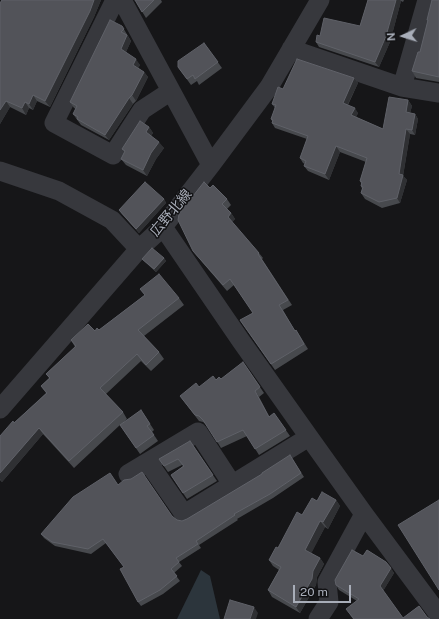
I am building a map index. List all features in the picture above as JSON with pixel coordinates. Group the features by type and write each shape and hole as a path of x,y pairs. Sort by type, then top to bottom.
{"street":[{"path":"114,0 54,123 113,155 142,110 171,91"},
{"path":"122,0 211,165"},
{"name":"広野北線","path":"0,409 139,249 163,227 269,86 320,0"},
{"path":"402,87 427,0"},
{"path":"291,49 402,87 439,93"},
{"path":"0,172 58,191 112,220 139,249"},
{"path":"163,227 309,437 439,615"},
{"path":"128,474 198,432 232,484"},
{"path":"148,462 184,514 309,437"},
{"path":"318,619 329,602 327,582 364,514"}],"shaded area":[{"path":"201,570 210,576 220,619 177,619"}],"building":[{"path":"2,0 94,0 90,11 45,101 33,95 29,104 25,102 22,108 6,101 0,110 0,3"},
{"path":"135,0 154,0 142,12"},
{"path":"368,0 396,0 386,36 375,62 316,42 317,35 320,36 324,18 360,26"},
{"path":"432,0 439,0 439,77 412,71 418,52 420,52"},
{"path":"110,20 122,26 124,29 121,32 127,35 121,49 136,59 133,65 144,72 132,95 105,135 77,119 78,117 73,114 77,106 70,102"},
{"path":"204,43 218,62 195,79 193,75 187,79 178,67 178,61"},
{"path":"297,59 354,78 343,103 355,108 351,115 383,129 389,97 408,100 406,112 415,114 412,130 406,129 399,174 403,175 397,198 379,202 361,193 363,187 361,186 362,182 360,181 367,158 336,146 325,174 304,166 306,161 300,158 308,136 272,123 273,120 271,119 276,105 272,104 278,87 283,89"},
{"path":"140,121 149,127 146,132 159,142 151,153 143,170 121,159 125,151 122,149"},
{"path":"145,182 164,199 136,229 119,210"},
{"path":"204,182 210,188 213,185 227,199 222,204 231,213 228,217 259,253 258,254 288,300 279,305 304,344 271,364 240,320 253,313 230,279 223,285 193,251 178,220 179,214"},
{"path":"152,248 164,258 154,269 142,259"},
{"path":"159,274 179,298 138,330 159,352 146,365 137,354 100,388 123,412 69,461 39,428 0,473 0,436 13,421 14,423 47,393 41,386 50,378 46,374 76,346 71,340 88,324 95,331 97,328 99,330 145,295 140,289"},
{"path":"243,362 260,387 255,391 269,417 274,413 286,430 255,449 243,430 217,442 203,420 199,416 195,415 180,396 196,383 199,387 213,376 216,380 219,377 221,379"},
{"path":"141,410 150,424 147,426 154,435 136,448 120,425"},
{"path":"190,441 213,475 183,493 171,475 184,466 178,459 164,466 159,459"},
{"path":"290,455 301,473 270,494 234,514 235,515 196,541 198,544 176,558 179,562 171,569 177,576 160,590 138,602 120,569 124,567 103,539 88,549 52,542 41,534 73,497 110,473 118,485 124,480 131,479 142,472 172,516 177,520 182,521 262,474"},
{"path":"322,492 336,500 323,522 320,521 305,550 320,558 313,571 312,579 296,607 268,590 281,567 269,560 276,547 278,548 297,512 302,515 312,498 317,501"},
{"path":"439,500 439,590 398,525"},
{"path":"352,550 363,556 367,550 386,562 391,568 380,586 403,618 419,606 430,619 354,619 346,609 359,599 336,585 335,580"},
{"path":"230,600 254,607 250,619 224,619"}]}
